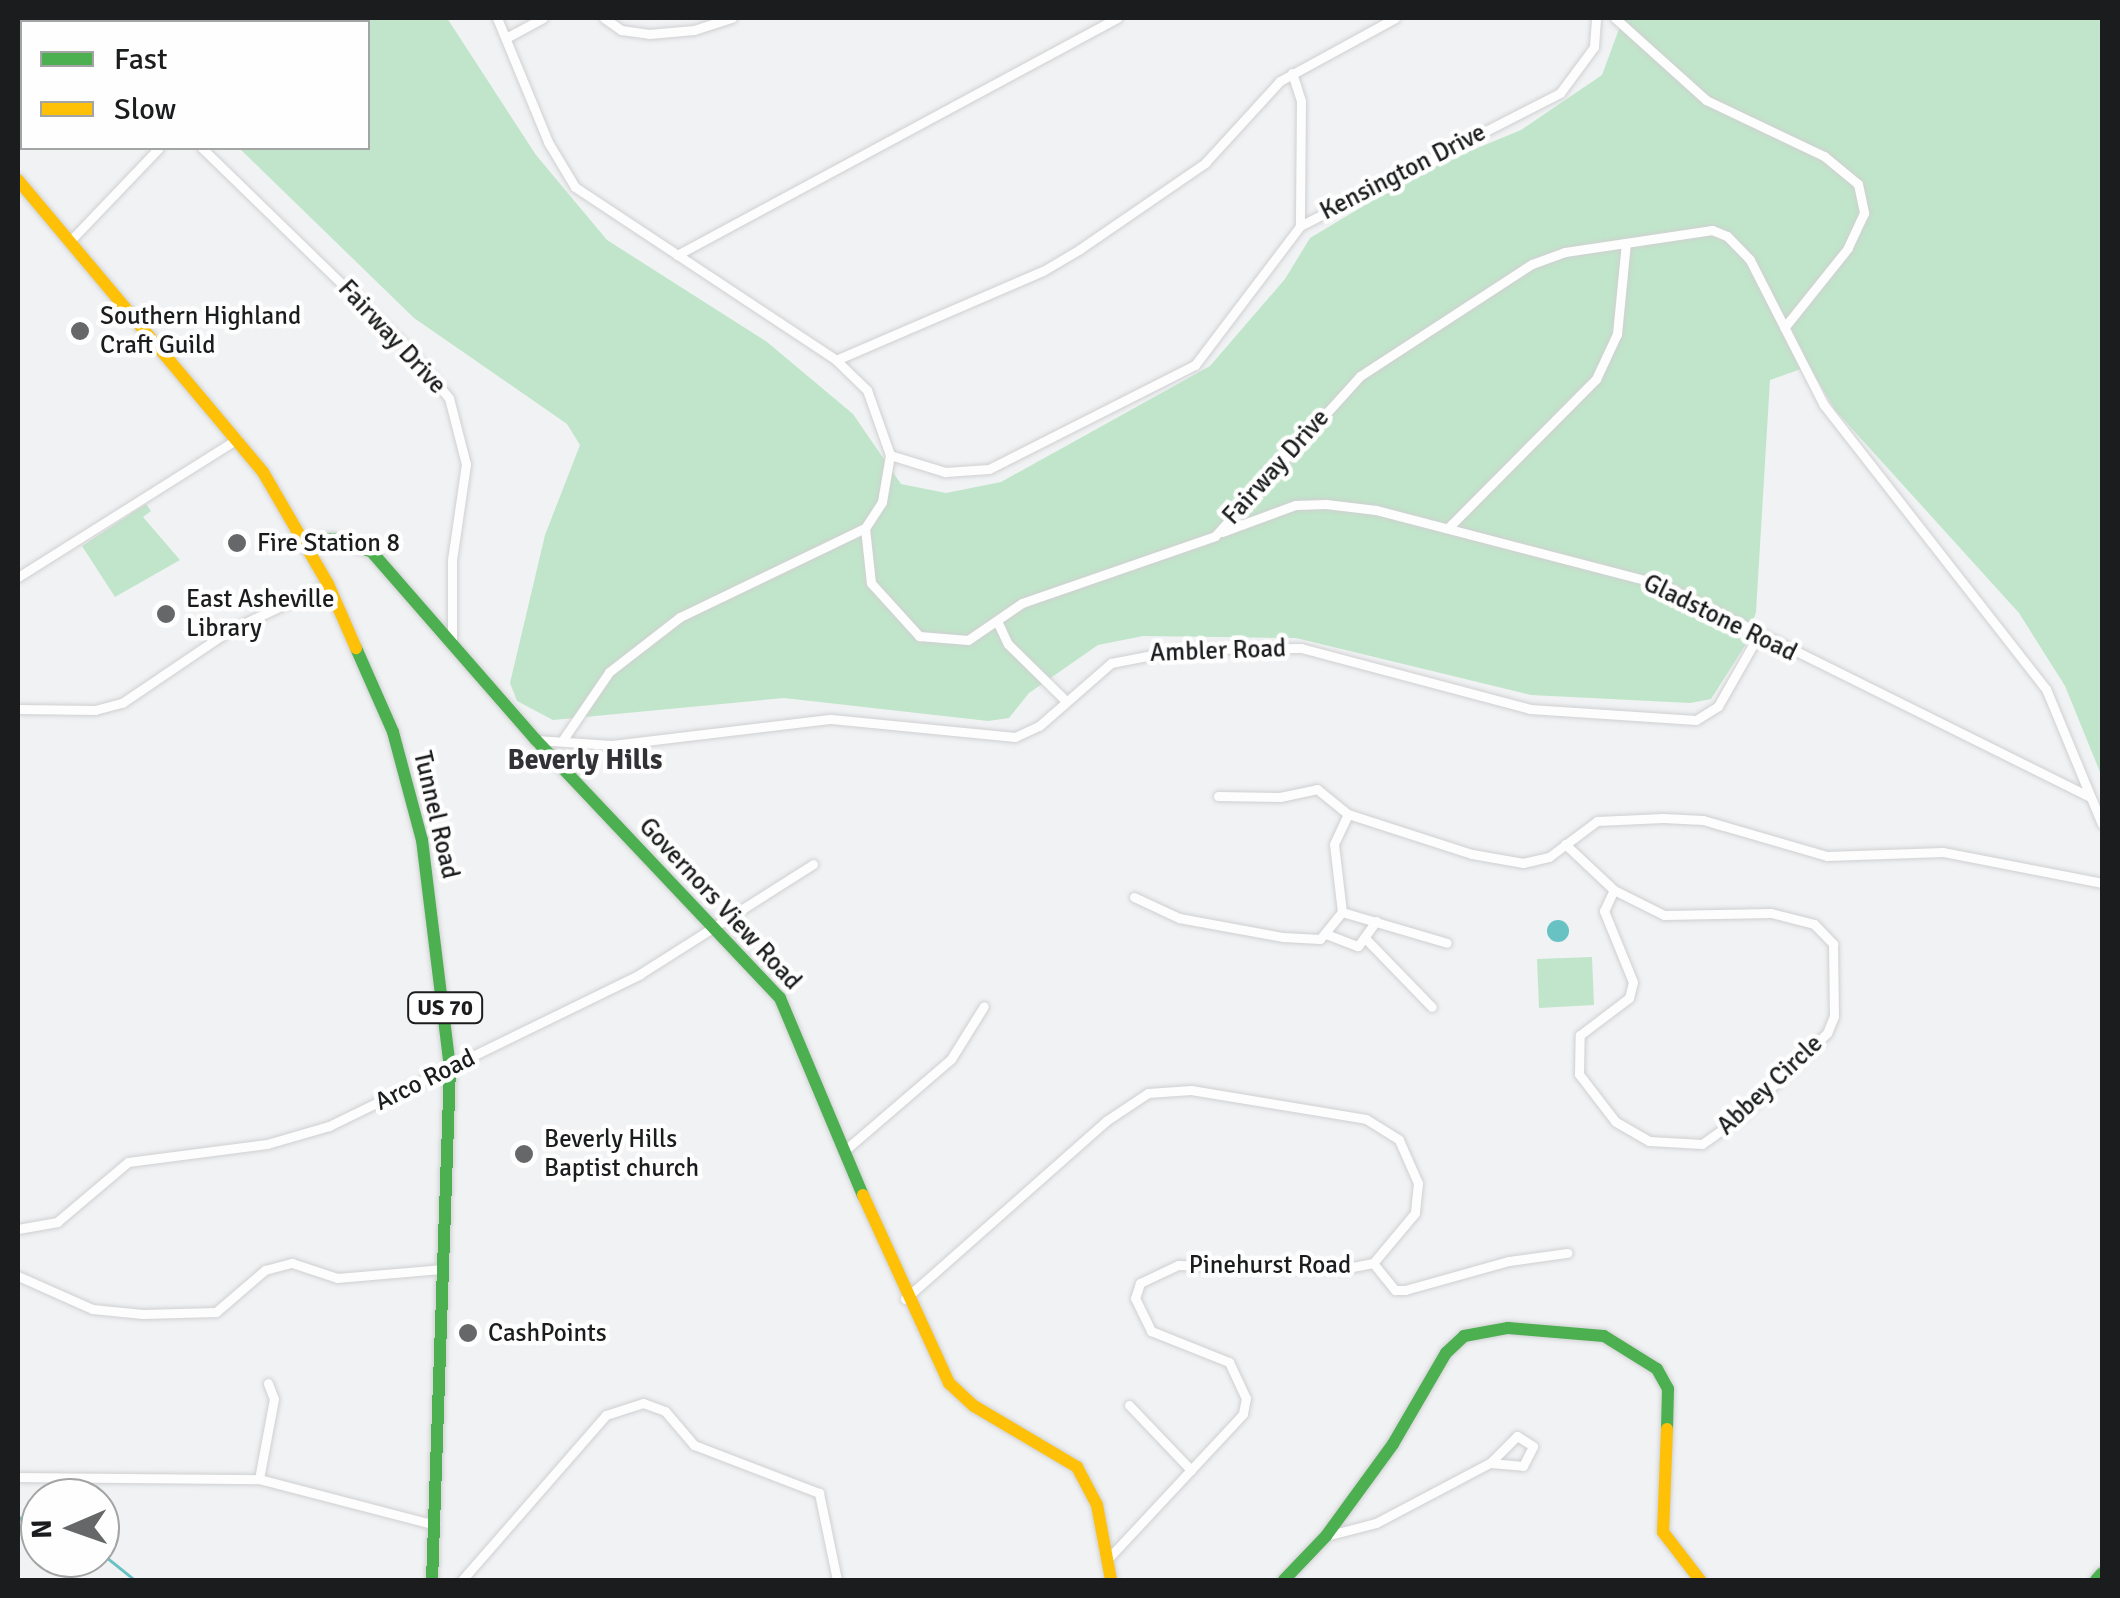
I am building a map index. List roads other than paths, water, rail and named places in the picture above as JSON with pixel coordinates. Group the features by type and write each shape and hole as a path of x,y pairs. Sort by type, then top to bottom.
{"street":[{"path":"498,18 564,173 606,210 836,360 866,390 890,455 882,502 865,528 680,617 609,672 562,742"},
{"path":"506,38 543,18"},
{"path":"604,18 622,30 649,34 694,30 732,18"},
{"path":"677,255 1117,18"},
{"path":"836,360 1044,271 1080,249 1205,163 1292,73 1394,18"},
{"name":"Kensington Drive","path":"890,455 945,472 989,468 1195,365 1300,226 1560,93 1594,48 1596,18"},
{"path":"1615,18 1706,100 1824,156 1858,184 1864,213 1848,248 1784,328"},
{"path":"1292,73 1301,100 1300,226"},
{"path":"71,240 157,150"},
{"name":"Fairway Drive","path":"204,150 390,330 449,398 466,464 452,560 452,639"},
{"name":"Tunnel Road","path":"18,180 237,438 305,540 393,732 422,840 450,1068 432,1580"},
{"name":"Fairway Drive","path":"865,528 871,583 904,626 933,641 951,642 998,624 1022,604 1215,536 1382,357 1532,264 1698,230 1727,236 1750,260 1824,406 2046,689 2102,824"},
{"path":"1448,528 1596,379 1617,334 1626,243"},
{"path":"18,577 237,438"},
{"name":"Gladstone Road","path":"1215,536 1309,503 1448,528 1661,584 1758,636 2090,796"},
{"name":"Governors View Road","path":"305,540 333,539 370,550 452,639 536,740 715,928 792,1018 906,1299 949,1383 974,1406 1077,1467 1097,1505 1111,1580"},
{"path":"18,710 95,710 122,703 230,630 328,584"},
{"path":"998,624 1008,644 1066,701"},
{"name":"Ambler Road","path":"536,740 612,745 832,719 990,739 1040,726 1110,663 1134,654 1301,648 1530,709 1696,720 1718,706 1758,636"},
{"path":"1218,796 1280,797 1317,790 1348,814 1508,862 1536,861 1597,822 1703,820 1827,856 1943,852 2102,883"},
{"path":"1326,934 1342,912 1334,844 1348,814"},
{"name":"Abbey Circle","path":"1566,844 1614,890 1664,915 1771,913 1814,924 1834,944 1835,997 1826,1033 1743,1116 1702,1144 1649,1141 1616,1121 1579,1074 1580,1035 1629,998 1633,982 1604,911 1614,890"},
{"name":"Arco Road","path":"18,1229 56,1222 128,1162 305,1134 450,1068 640,974 813,864"},
{"path":"1134,897 1179,918 1283,937 1326,934 1350,946 1367,940 1376,920"},
{"path":"1342,912 1447,943"},
{"path":"1367,940 1432,1008"},
{"path":"844,1151 951,1059 984,1006"},
{"name":"Pinehurst Road","path":"906,1299 1129,1102 1172,1088 1366,1119 1399,1140 1418,1183 1415,1214 1373,1263 1341,1270 1178,1265 1140,1283 1135,1298 1151,1331 1228,1362 1244,1386 1243,1414 1108,1560"},
{"path":"1373,1263 1395,1290 1405,1290 1509,1261 1568,1253"},
{"path":"18,1276 92,1309 142,1314 216,1312 236,1302 265,1270 292,1263 337,1278 441,1269"},
{"path":"1284,1580 1326,1536 1393,1444 1436,1366 1464,1336 1508,1328 1577,1332 1638,1354 1662,1376 1668,1406 1663,1532 1700,1580"},
{"path":"258,1479 274,1399 268,1383"},
{"path":"462,1580 606,1415 643,1404 666,1411 694,1445 819,1493 837,1580"},
{"path":"1129,1405 1191,1470"},
{"path":"1326,1536 1376,1523 1490,1463 1517,1436 1533,1446 1523,1466 1490,1463"},
{"path":"18,1476 258,1479 435,1525"},
{"path":"2096,1580 2102,1574"}],"water":[{"path":"1554,920 1562,920 1569,931 1562,942 1554,942 1547,935 1547,927"}],"waterway":[{"path":"120,1568 135,1580"}],"place":[{"name":"Southern Highland Craft Guild","path":"80,331"},
{"name":"Fire Station 8","path":"237,543"},
{"name":"East Asheville Library","path":"166,614"},
{"name":"Beverly Hills Baptist church","path":"524,1154"},
{"name":"CashPoints","path":"468,1333"}],"district":[{"name":"Beverly Hills","path":"585,760"}]}
